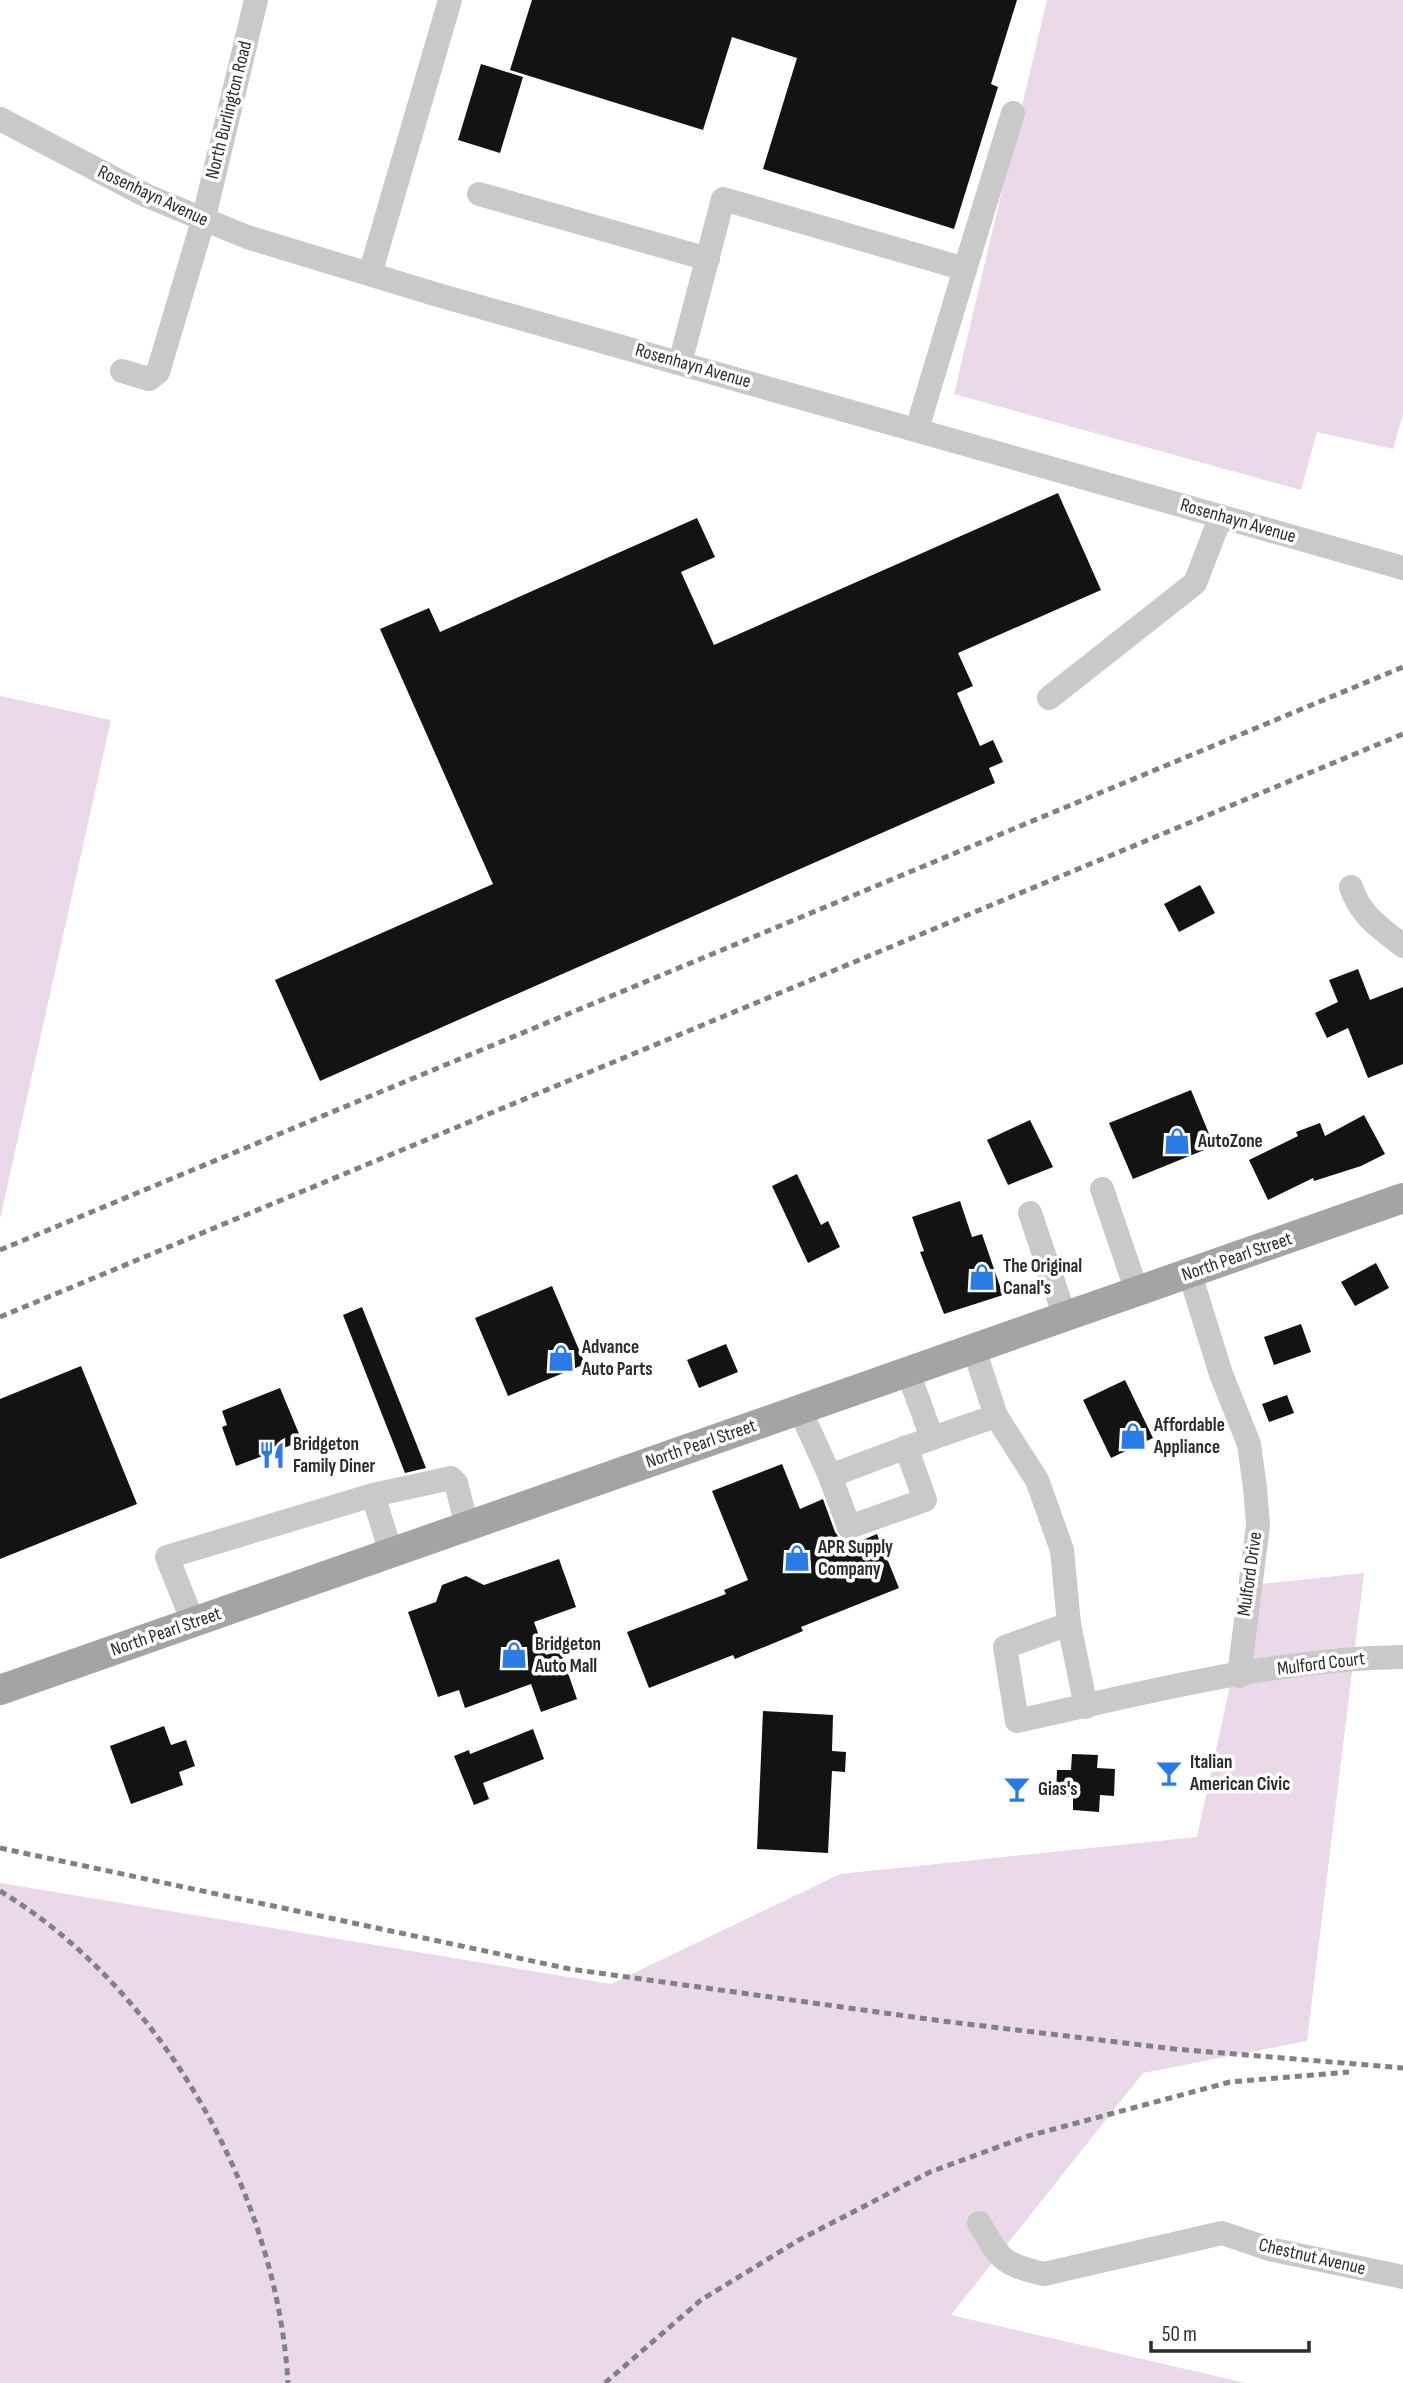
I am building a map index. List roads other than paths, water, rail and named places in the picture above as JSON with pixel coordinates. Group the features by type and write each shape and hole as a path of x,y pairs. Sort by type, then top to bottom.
{"main road":[{"name":"North Pearl Street","path":"0,1690 1403,1198"}],"street":[{"name":"North Burlington Road","path":"122,370 149,379 158,372 203,221 256,0"},
{"path":"370,274 450,0"},
{"path":"917,429 1013,113"},
{"name":"Rosenhayn Avenue","path":"0,119 147,196 203,221 370,274 1403,568"},
{"path":"480,194 708,259"},
{"path":"680,363 723,199 965,269"},
{"path":"1049,698 1195,583 1221,516"},
{"path":"1351,887 1356,901 1368,919 1403,946"},
{"path":"1102,1189 1137,1292"},
{"path":"1030,1213 1065,1317"},
{"name":"Mulford Drive","path":"1189,1273 1221,1374 1248,1444 1255,1488 1258,1525 1239,1676"},
{"path":"974,1349 996,1416 1037,1480 1062,1550 1069,1624 1086,1707"},
{"path":"908,1372 932,1438"},
{"path":"800,1410 830,1476 849,1527 925,1500 906,1447"},
{"path":"830,1476 996,1416"},
{"path":"192,1622 167,1557 373,1495 451,1478 456,1483 467,1526"},
{"path":"373,1495 391,1553"},
{"path":"1069,1624 1005,1647 1017,1721 1239,1676"},
{"name":"Mulford Court","path":"1239,1676 1349,1658 1403,1657"},
{"name":"Chestnut Avenue","path":"979,2223 1000,2259 1044,2274 1222,2233 1269,2249 1403,2277"}],"railway":[{"path":"0,1250 1403,667"},
{"path":"0,1317 1403,734"},
{"path":"0,1848 570,1969 942,2021 1175,2049 1403,2068"},
{"path":"0,1891 59,1933 112,1983 160,2040 201,2103 235,2171 261,2241 279,2312 288,2383"},
{"path":"605,2383 701,2300 799,2240 930,2172 1028,2136 1230,2082 1349,2072"}],"place":[{"name":"AutoZone","path":"1177,1141"},
{"name":"The Original Canal's","path":"982,1277"},
{"name":"Advance Auto Parts","path":"561,1358"},
{"name":"Affordable Appliance","path":"1133,1436"},
{"name":"Bridgeton Family Diner","path":"272,1455"},
{"name":"APR Supply Company","path":"797,1558"},
{"name":"Bridgeton Auto Mall","path":"514,1655"},
{"name":"Italian American Civic","path":"1169,1773"},
{"name":"Gias's","path":"1017,1789"}]}
